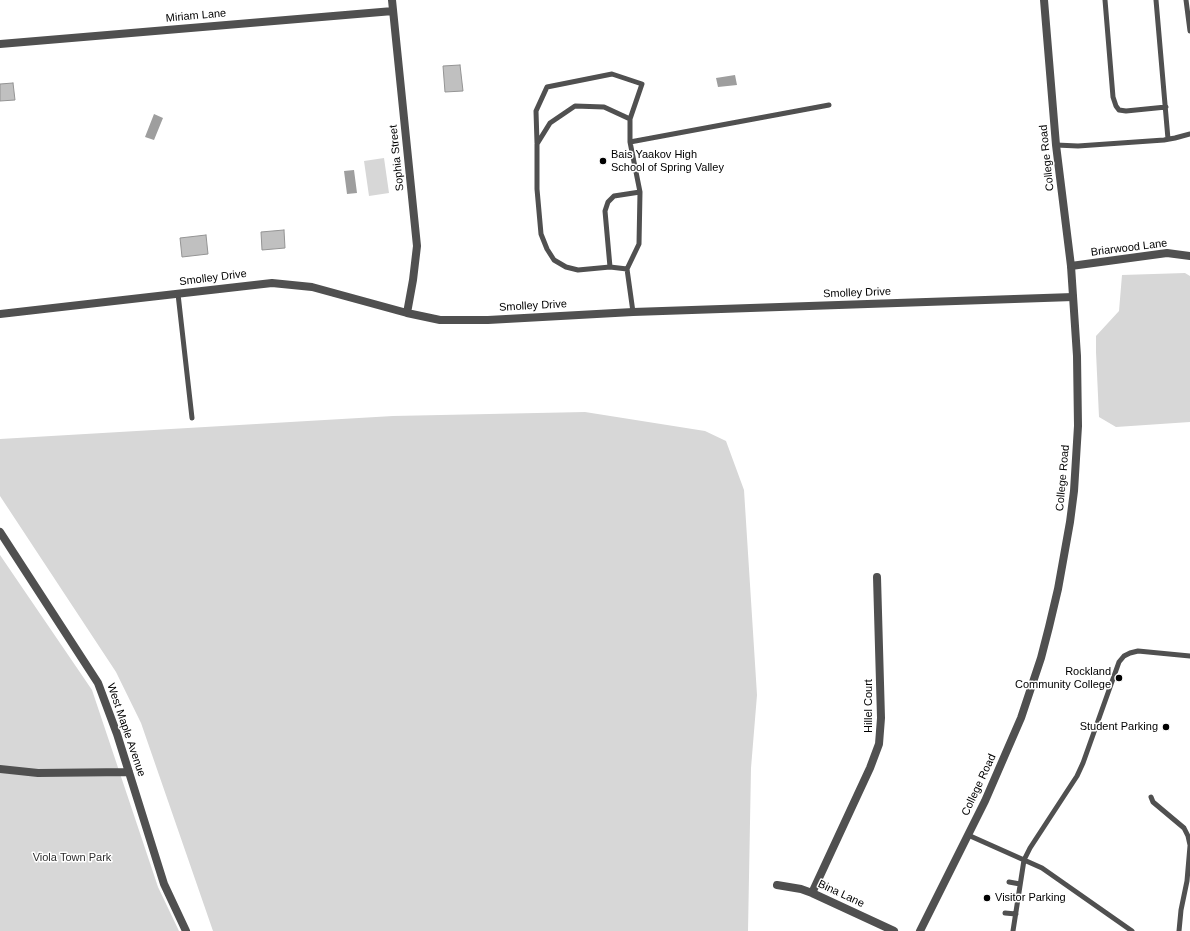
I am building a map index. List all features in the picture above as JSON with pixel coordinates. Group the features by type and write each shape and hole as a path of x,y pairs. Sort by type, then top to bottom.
{"street":[{"name":"Sophia Street","path":"392,0 417,246 414,280 407,313"},
{"name":"College Road","path":"920,931 998,773 1021,718 1041,658 1049,626 1062,568 1074,491 1078,426 1077,356 1071,266 1056,145 1044,0"},
{"name":"Miriam Lane","path":"0,44 393,11"},
{"name":"Briarwood Lane","path":"1071,266 1167,253 1190,256"},
{"name":"Smolley Drive","path":"0,314 272,283 312,286 407,313 440,320 488,320 633,312 1073,297"},
{"name":"West Maple Avenue","path":"0,532 3,543 98,683 129,772 164,884 186,931"},
{"name":"Hillel Court","path":"812,893 870,768 879,744 881,718 877,577"},
{"path":"0,769 38,773 129,772"},
{"name":"Bina Lane","path":"776,885 801,889 812,893 894,931"}],"lane":[{"path":"1105,0 1113,97 1116,106 1119,110 1126,111 1166,107"},
{"path":"1156,0 1168,139"},
{"path":"1186,0 1190,31"},
{"path":"628,269 610,267 578,270 566,267 554,260 547,248 541,234 536,189 536,111 547,87 612,74 642,84 630,119 630,142 640,192 639,244 628,269 633,312"},
{"path":"630,142 829,105"},
{"path":"537,144 550,123 575,106 604,106 630,119"},
{"path":"1056,145 1078,146 1168,139 1190,134"},
{"path":"610,267 604,211 608,202 614,196 640,192"},
{"path":"178,294 192,418"},
{"path":"1013,931 1024,860 1030,848 1077,776 1119,662 1124,656 1138,651 1190,656"},
{"path":"1152,797 1153,802 1184,828 1190,845 1187,881 1188,890 1181,910 1179,931"},
{"path":"968,835 1042,868 1132,931"},
{"path":"1009,882 1020,884"},
{"path":"1005,913 1016,914"}],"green space":[{"path":"384,158 389,193 369,196 364,161"},
{"path":"1185,273 1190,276 1190,422 1116,427 1099,417 1096,336 1119,311 1122,275"},
{"path":"585,412 705,431 726,441 744,490 757,695 751,768 748,931 213,931 141,723 116,672 0,496 0,439 393,416"},
{"name":"Viola Town Park","path":"0,555 92,690 158,887 179,931 0,931"}],"shaded area":[{"path":"735,75 737,85 718,87 716,78"},
{"path":"154,114 163,118 154,140 145,137"},
{"path":"354,170 357,193 347,194 344,171"}],"building":[{"path":"460,65 463,91 445,92 443,66"},
{"path":"13,83 15,100 0,101 0,84"},
{"path":"284,230 285,248 262,250 261,232"},
{"path":"206,235 208,254 182,257 180,238"}],"place":[{"name":"Bais Yaakov High School of Spring Valley","path":"603,161"},
{"name":"Rockland Community College","path":"1119,678"},
{"name":"Student Parking","path":"1166,727"},
{"name":"Visitor Parking","path":"987,898"}]}
